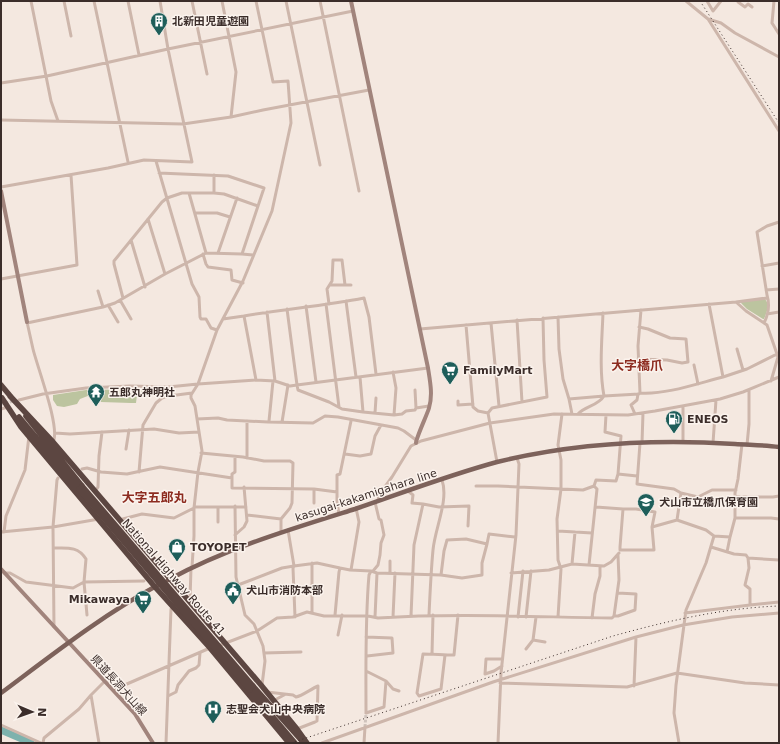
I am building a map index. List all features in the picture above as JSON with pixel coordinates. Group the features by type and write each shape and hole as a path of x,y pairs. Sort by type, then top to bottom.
{"highway":[{"name":"National Highway Route 41","path":"1,385 81,487"},
{"path":"10,396 53,442 95,491 264,689 307,743"},
{"name":"National Highway Route 41","path":"2,397 81,487 251,688 295,743"},
{"path":"2,397 21,427 154,587 210,648 289,743"},
{"name":"National Highway Route 41","path":"251,688 303,743"}],"main road":[{"name":"kasugai-kakamigahara line","path":"1,693 68,642 99,621 154,587 191,568 235,549 281,532 497,462 560,450 621,444 713,442 779,447"}],"street":[{"path":"31,1 51,101 58,121"},
{"path":"64,1 71,36"},
{"path":"94,1 128,162"},
{"path":"128,1 139,56"},
{"path":"1,187 71,175 128,162 156,160 192,162 168,49 160,1"},
{"path":"192,1 207,74"},
{"path":"222,1 236,72 231,117"},
{"path":"190,602 194,536 194,507 201,454 195,406 191,398 192,393 198,384 217,330 243,283 272,211 291,123 288,81 273,82 256,1"},
{"path":"286,1 320,165"},
{"path":"320,1 359,191"},
{"path":"351,1 431,388 429,406 416,441 411,446 376,501 384,535 381,543 378,565 369,575 366,616 366,713 384,706 386,682"},
{"path":"686,1 708,19 779,130"},
{"path":"707,1 713,11 722,1"},
{"path":"738,1 745,7 748,4 752,7"},
{"path":"774,1 772,23 779,34"},
{"path":"1,83 47,76 168,49 353,11"},
{"path":"708,19 721,23 735,33 779,57"},
{"path":"1,120 183,124 231,117 290,104 369,90"},
{"path":"156,160 192,284 200,297 200,317 206,319 211,328 217,330"},
{"path":"159,173 228,176 264,188 242,254"},
{"path":"1,279 77,265 71,175"},
{"path":"214,175 214,193"},
{"path":"1,192 31,342 50,408 55,433 53,442"},
{"path":"189,193 205,254 206,264 208,267 231,270 232,280 243,283"},
{"path":"130,319 122,299 114,264 116,258 162,202 177,194 214,193 224,194 258,206"},
{"path":"218,253 237,198"},
{"path":"195,213 217,213 230,218"},
{"path":"148,218 165,274"},
{"path":"764,323 768,314 769,305 757,232 767,226 779,222"},
{"path":"131,240 145,287"},
{"path":"27,322 103,307 122,299 165,274 205,254 218,253 253,255"},
{"path":"339,407 327,289 332,281 333,260 342,260 345,285"},
{"path":"762,266 779,263"},
{"path":"330,285 351,285"},
{"path":"766,290 779,289"},
{"path":"98,291 103,307"},
{"path":"223,319 364,298 369,317 376,374"},
{"path":"420,329 736,302 767,298"},
{"path":"346,301 356,377"},
{"path":"736,302 746,311 767,325 777,354 777,362 771,381"},
{"path":"709,304 723,377"},
{"path":"108,305 118,322"},
{"path":"306,306 316,382"},
{"path":"287,309 298,390 346,410 394,415 415,410 416,408 429,406"},
{"path":"635,414 630,405 637,400 639,394 638,359 641,310"},
{"path":"266,312 274,381 269,422"},
{"path":"768,314 779,312"},
{"path":"603,313 601,357 604,396"},
{"path":"244,316 256,380"},
{"path":"558,317 559,349 572,414"},
{"path":"488,413 492,408 499,406 547,397 543,318"},
{"path":"517,320 522,402"},
{"path":"491,323 499,406"},
{"path":"466,325 473,404 475,409 488,413"},
{"path":"638,359 667,360 682,363 688,362 686,338 670,338 639,327"},
{"path":"737,349 743,370"},
{"path":"569,399 649,394 698,384 743,370 777,354"},
{"path":"694,365 698,384"},
{"path":"19,400 86,388 130,386 168,387 256,380 274,381 290,386 428,368"},
{"path":"394,372 396,388 394,415"},
{"path":"360,377 363,412"},
{"path":"416,441 490,422 562,414 635,414 683,406 716,400 749,390 779,377"},
{"path":"282,422 288,385"},
{"path":"415,390 416,408"},
{"path":"727,552 735,518 735,496 749,424 749,390"},
{"path":"139,472 143,425 156,403 159,400 169,396 192,393"},
{"path":"578,414 582,410 597,404 604,396"},
{"path":"375,413 376,398"},
{"path":"713,442 716,400"},
{"path":"458,401 458,405 473,404"},
{"path":"683,406 683,442"},
{"path":"1,409 8,407"},
{"path":"488,413 497,462"},
{"path":"643,413 637,484 674,489 681,493 698,497 712,490 736,490"},
{"path":"558,617 560,566 558,560 557,518 561,489 561,460 558,444 562,414"},
{"path":"594,486 596,480 616,481 618,474 621,436 605,432 606,415"},
{"path":"197,419 218,418 247,421 313,423 324,416 338,417 351,421 402,429 416,441"},
{"path":"247,421 247,458"},
{"path":"339,514 337,503 337,475 340,474 351,421"},
{"path":"345,454 360,456 371,454 375,436 380,425"},
{"path":"55,433 70,434 154,429 179,433 199,432"},
{"path":"126,449 129,430"},
{"path":"95,491 98,487 102,432"},
{"path":"29,436 25,470 6,516 2,532 53,527 99,519"},
{"path":"201,454 264,461 290,461 292,463 291,506 281,519 281,532"},
{"path":"234,457 235,472 232,474 232,488 292,488 337,492"},
{"path":"498,743 500,682 515,537 519,464 517,458"},
{"path":"82,469 87,468 98,471 127,474 160,467 232,478"},
{"path":"618,474 637,476"},
{"path":"54,627 53,527 55,495 58,478"},
{"path":"432,654 431,575 433,548 444,492 442,480"},
{"path":"476,486 583,490 594,486"},
{"path":"589,565 598,489 594,486"},
{"path":"235,534 246,524 244,487"},
{"path":"314,489 314,503"},
{"path":"408,491 413,495 412,503 442,506 469,506 468,526"},
{"path":"677,520 681,493"},
{"path":"735,496 779,496"},
{"path":"411,616 414,545 422,504"},
{"path":"235,506 236,577 245,615 252,622 263,646 265,661 264,689 296,697 318,686 317,721 297,729"},
{"path":"119,520 142,514 174,518 194,507 246,507"},
{"path":"218,507 218,522"},
{"path":"596,507 636,509 654,512 652,528 654,550 620,550"},
{"path":"351,570 359,522 356,508"},
{"path":"614,616 618,593 618,555 620,550 623,509"},
{"path":"246,515 281,519"},
{"path":"735,518 779,519"},
{"path":"652,528 677,520 706,530 714,536 730,537"},
{"path":"288,530 294,566 295,617"},
{"path":"558,531 592,533"},
{"path":"572,564 575,532"},
{"path":"238,585 282,568 312,563 351,570 372,571 377,573 441,575 462,578 482,576 482,562 489,534 515,537"},
{"path":"679,743 674,713 685,613 714,536"},
{"path":"441,575 447,540 466,539 487,544"},
{"path":"711,547 734,554 746,555 748,558 779,560"},
{"path":"54,548 74,548 86,559 84,582 87,615"},
{"path":"511,573 549,570 572,564 600,566 609,564 618,555"},
{"path":"748,558 749,568 745,585 750,589 750,605"},
{"path":"390,561 390,573"},
{"path":"312,563 312,613"},
{"path":"592,618 595,594 600,576 600,566"},
{"path":"335,615 340,568"},
{"path":"2,570 26,582 73,588 84,582 144,581"},
{"name":"県道長洞犬山線","path":"2,570 135,714 153,743"},
{"path":"518,617 523,571"},
{"path":"526,617 531,571"},
{"path":"375,617 377,573"},
{"path":"393,617 395,573"},
{"path":"113,690 210,648 225,644 257,631 277,618 295,617 307,612 324,616 342,615 393,617 458,615 612,618 614,616 635,610 636,594 618,593"},
{"path":"685,613 779,602"},
{"path":"166,743 168,666 171,609 173,606"},
{"path":"322,743 365,727 636,637 683,625 732,617 779,613"},
{"path":"338,635 342,615"},
{"path":"445,655 441,689 419,696 418,693 423,654 454,655 458,615"},
{"path":"526,649 533,640 536,617"},
{"path":"366,637 392,638 393,653 367,656"},
{"path":"634,686 636,637"},
{"path":"533,640 545,642"},
{"path":"264,653 301,652"},
{"path":"168,696 176,692 178,685 189,671 196,668 199,664 200,653"},
{"path":"502,659 486,659 485,674 494,672 502,666"},
{"path":"366,671 386,682 393,689 399,691"},
{"path":"500,682 627,687 678,673 745,683 779,685"},
{"path":"1,725 42,743 44,738 69,719 104,682"},
{"path":"273,701 285,694"},
{"path":"91,695 99,743"},
{"path":"364,743 365,727"}],"green space":[{"path":"765,299 768,306 764,319 747,309 741,303 741,302"},
{"path":"145,389 149,392 137,395 136,403 101,402 98,392 80,399 77,404 64,407 57,406 53,400 53,395 86,390"}],"waterway":[{"path":"1,730 31,743"}],"tunnel":[{"path":"1,404 14,401"},
{"path":"365,727 366,713"}],"railway":[{"path":"700,1 779,123"},
{"path":"291,743 613,636 654,625 716,612 779,606"}],"place":[{"name":"北新田児童遊園","path":"159,36"},
{"name":"FamilyMart","path":"450,385"},
{"name":"五郎丸神明社","path":"96,407"},
{"name":"ENEOS","path":"674,434"},
{"name":"犬山市立橋爪保育園","path":"646,517"},
{"name":"TOYOPET","path":"177,562"},
{"name":"犬山市消防本部","path":"233,605"},
{"name":"Mikawaya","path":"143,614"},
{"name":"志聖会犬山中央病院","path":"213,724"}],"district":[{"name":"大字橋爪","path":"637,365"},
{"name":"大字五郎丸","path":"154,497"}]}
